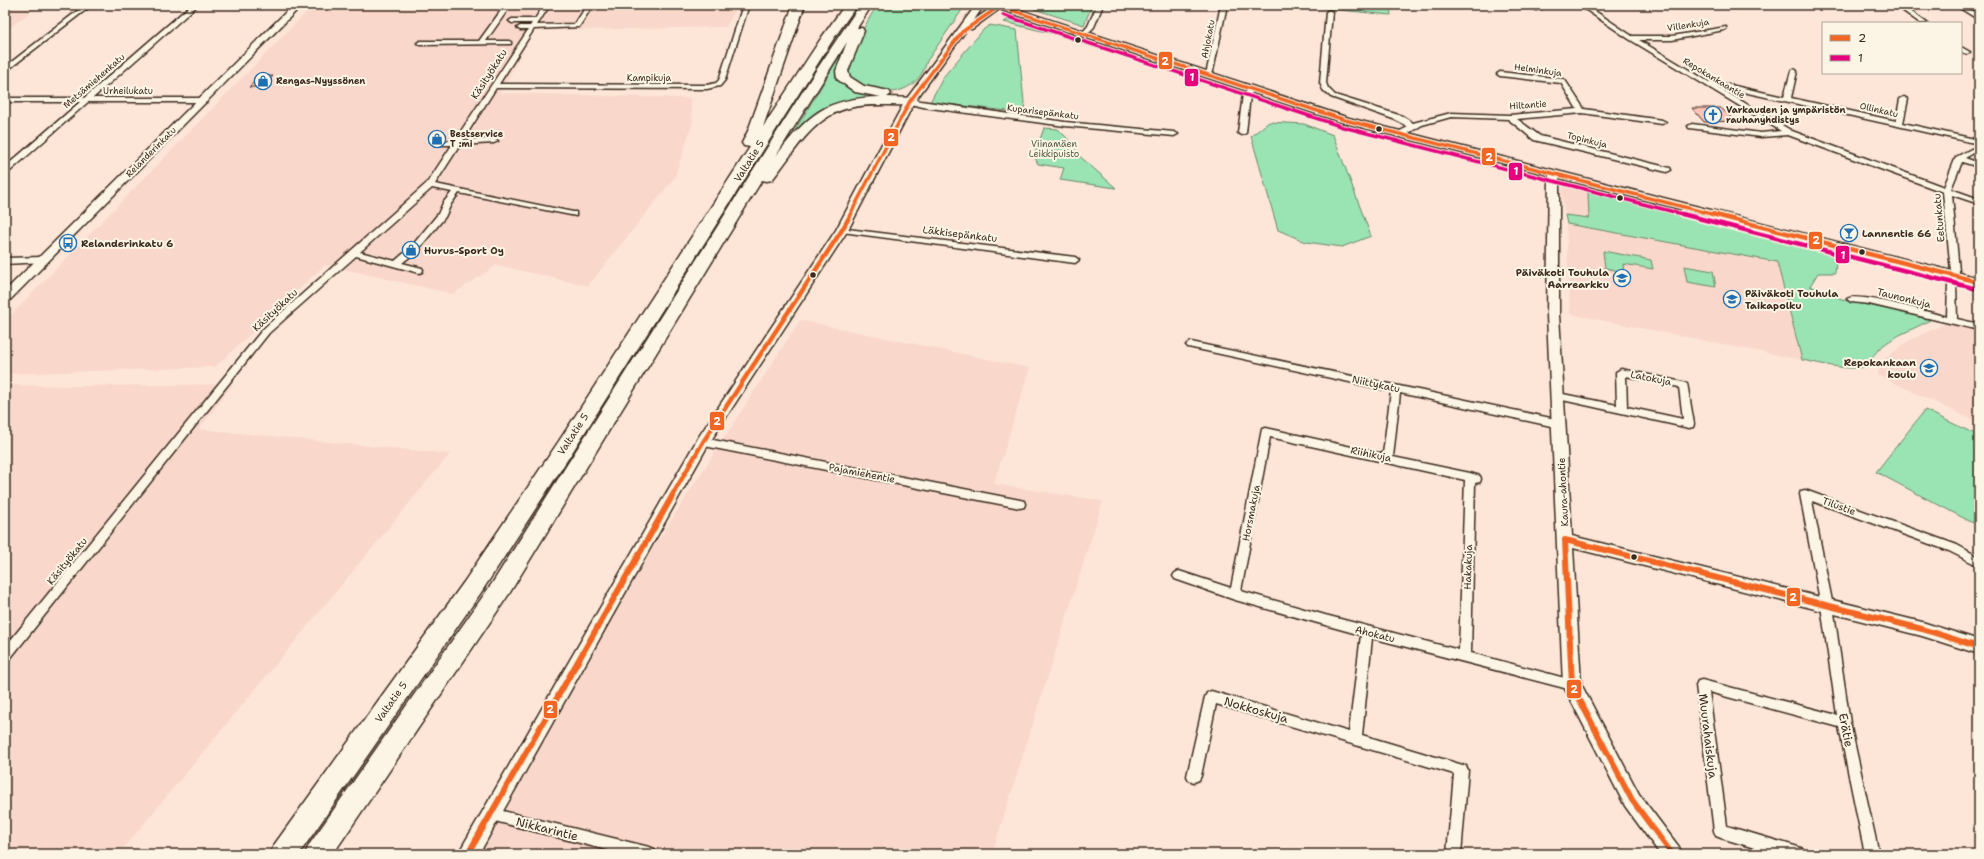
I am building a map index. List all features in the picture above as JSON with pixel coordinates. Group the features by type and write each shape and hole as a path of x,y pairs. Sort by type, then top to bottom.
{"highway":[{"path":"743,171 745,152 755,131 799,5"},
{"name":"Valtatie 5","path":"283,854 472,588 743,171 828,37 851,5"},
{"path":"867,5 842,71 844,79 860,90 894,96 910,101"},
{"name":"Valtatie 5","path":"318,854 502,588 821,72 867,5"},
{"path":"731,219 783,159 801,135 825,112 846,104 910,101"}],"main road":[{"name":"Relanderinkatu","path":"5,298 298,5"},
{"path":"468,854 703,442 842,230 910,101 962,32 980,5 985,9 994,10 1007,7 1207,74 1297,106 1399,136 1979,282"},
{"path":"962,32 994,10"},
{"name":"Kaura-ahontie","path":"1554,174 1553,315 1560,424 1572,685 1632,800 1672,854"},
{"path":"1565,540 1922,629 1979,648"}],"street":[{"path":"5,70 89,5"},
{"name":"Metsämiehenkatu","path":"5,171 195,5"},
{"path":"482,42 508,5"},
{"name":"Käsityökatu","path":"5,656 266,331 430,185 547,5"},
{"path":"512,21 535,24 577,26 590,5"},
{"name":"Kampikuja","path":"495,86 707,87 718,85 722,80 746,5"},
{"path":"1084,34 1091,27 1100,5"},
{"name":"Ahjokatu","path":"1207,74 1210,70 1224,5"},
{"path":"1536,8 1549,5"},
{"name":"Repokankaantie","path":"1582,5 1631,38 1789,133 1947,189 1979,202"},
{"path":"1764,5 1781,5"},
{"path":"1898,5 1923,22"},
{"path":"1958,5 1979,18"},
{"path":"1329,12 1323,83 1324,89 1333,96 1399,118 1412,126"},
{"path":"520,28 535,24"},
{"name":"Villenkuja","path":"1631,38 1672,38 1724,28"},
{"path":"420,43 509,43"},
{"path":"1962,50 1967,52 1962,53"},
{"path":"1787,99 1794,71"},
{"name":"Helminkuja","path":"1500,74 1563,81 1582,110"},
{"name":"Ollinkatu","path":"1704,82 1979,142"},
{"path":"1242,133 1247,94 1251,90"},
{"path":"1899,124 1904,98"},
{"name":"Urheilukatu","path":"5,100 204,100"},
{"name":"Kuparisepänkatu","path":"910,101 1065,124 1174,134"},
{"name":"Hiltantie","path":"1399,136 1412,126 1436,117 1451,115 1510,117 1582,110 1662,122"},
{"name":"Topinkuja","path":"1510,117 1537,138 1667,170"},
{"path":"1692,126 1760,134 1789,133"},
{"path":"441,143 494,141"},
{"path":"1959,159 1979,147"},
{"path":"1959,159 1979,165"},
{"name":"Eetunkatu","path":"1953,276 1955,271 1947,189 1959,159"},
{"path":"430,185 573,214"},
{"path":"396,264 414,249 438,221 447,203 457,191"},
{"name":"Läkkisepänkatu","path":"842,230 1075,260"},
{"path":"354,253 419,270"},
{"path":"5,262 42,260"},
{"path":"1952,319 1953,276"},
{"name":"Taunonkuja","path":"1851,299 1869,301 1922,314 1952,319 1979,327"},
{"name":"Niittykatu","path":"1191,345 1560,424"},
{"name":"Latokuja","path":"1558,396 1622,410 1689,424 1684,385 1621,372 1622,410"},
{"path":"1388,458 1396,388"},
{"name":"Riihikuja","path":"1266,432 1473,478"},
{"name":"Horsmakuja","path":"1235,595 1266,432"},
{"name":"Pajamiehentie","path":"703,442 1020,504"},
{"name":"Hakakuja","path":"1465,656 1473,478"},
{"name":"Tilustie","path":"1827,606 1805,494 1953,548 1979,562"},
{"name":"Ahokatu","path":"1179,576 1235,595 1368,632 1572,685"},
{"name":"Erätie","path":"1827,606 1844,723 1872,854"},
{"path":"1355,738 1368,632"},
{"name":"Muurahaiskuja","path":"1798,854 1721,831 1702,684 1844,723"},
{"name":"Nokkoskuja","path":"1194,776 1211,697 1355,738 1461,770 1454,854"},
{"name":"Nikkarintie","path":"492,814 649,854"}],"shaded area":[{"path":"5,5 41,5 5,31"},
{"path":"313,5 738,5 726,27 534,31 500,93 690,98 693,122 675,177 588,286 497,265 453,294 325,265 215,367 5,374 5,321"},
{"path":"1565,187 1588,192 1589,218 1565,215 1561,191"},
{"path":"1566,224 1777,262 1802,360 1570,314"},
{"path":"800,320 1030,368 994,484 1103,501 992,854 456,854"},
{"name":"Repokankaan koulu","path":"1946,323 1979,330 1979,423 1877,375 1882,361 1906,342"},
{"path":"233,384 199,429 450,454 119,854 5,854 5,385 77,386"}],"green space":[{"path":"877,5 960,5 962,10 927,61 918,79 904,89 885,92 875,91 865,88 847,76 850,59 854,49"},
{"path":"1026,5 1092,5 1084,25"},
{"path":"1308,5 1390,5 1391,15 1308,7"},
{"path":"1014,16 1088,42 1102,50 1054,34 1004,22"},
{"path":"990,25 1017,30 1025,113 930,102 944,76 984,29"},
{"path":"847,44 837,75 842,83 849,89 866,94 864,99 834,104 818,113 804,126 774,165"},
{"path":"1269,122 1304,124 1333,135 1371,236 1342,247 1306,242 1278,230 1251,136"},
{"name":"Viinamäen Leikkipuisto","path":"1044,128 1058,129 1073,144 1076,153 1116,188 1060,180 1064,168 1038,164 1034,156"},
{"path":"1588,192 1837,253 1835,273 1818,273 1810,286 1847,301 1902,312 1930,320 1887,343 1873,356 1869,365 1863,367 1836,367 1802,360 1777,262 1567,224 1565,215 1589,218"},
{"path":"1603,251 1651,260 1653,269 1623,264 1624,272 1605,268"},
{"path":"1684,266 1713,271 1716,287 1687,282"},
{"path":"1925,410 1979,436 1979,515 1973,523 1876,472"}],"building":[{"path":"260,76 273,76 262,87 249,87"},
{"name":"Varkauden ja ympäristön rauhanyhdistys","path":"1692,108 1721,108 1735,121 1704,122"}],"transit line":[{"name":"2","path":"1005,8 1345,120 1979,282"},
{"name":"2","path":"468,854 703,442 842,230 910,101 962,32 994,10"},
{"name":"1","path":"1003,15 1343,127 1977,289"},
{"name":"2","path":"1672,854 1632,800 1572,685 1565,540 1922,629 1979,647"}],"place":[{"name":"Rengas-Nyyssönen","path":"263,81"},
{"name":"Varkauden ja ympäristön rauhanyhdistys","path":"1713,115"},
{"name":"Bestservice T :mi","path":"437,139"},
{"name":"Lannentie 66","path":"1849,233"},
{"name":"Relanderinkatu 6","path":"68,243"},
{"name":"Hurus-Sport Oy","path":"411,250"},
{"name":"Päiväkoti Touhula Aarrearkku","path":"1622,278"},
{"name":"Päiväkoti Touhula Taikapolku","path":"1732,299"},
{"name":"Repokankaan koulu","path":"1929,368"}]}
